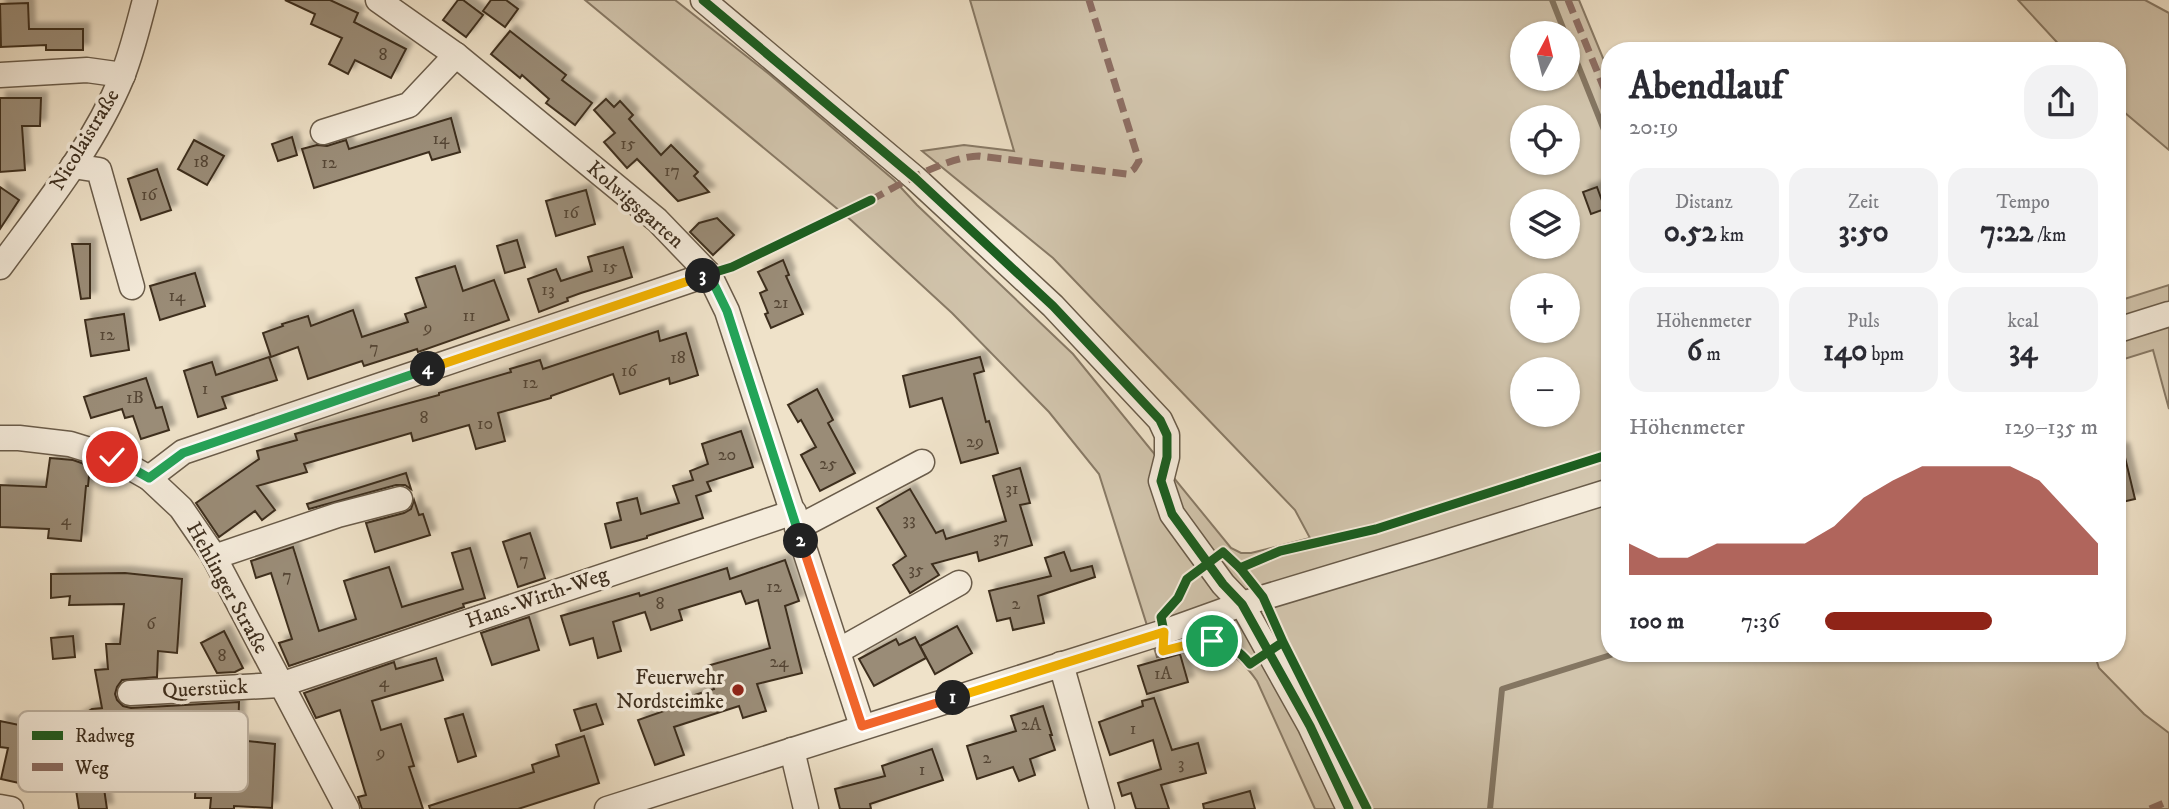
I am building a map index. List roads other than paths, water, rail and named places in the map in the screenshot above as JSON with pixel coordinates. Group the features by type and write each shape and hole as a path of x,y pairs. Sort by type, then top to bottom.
{"street":[{"name":"Nicolaistraße","path":"0,267 73,166 112,100 135,40 145,0"},
{"name":"Kolwigsgarten","path":"378,0 456,55 657,220 709,274 727,311 862,726"},
{"path":"703,0 915,178 1053,306 1160,420 1167,435 1167,457 1161,481 1172,514 1223,584 1242,604 1310,726 1349,809"},
{"path":"323,132 409,105 456,55"},
{"path":"0,75 87,70 123,75"},
{"path":"73,166 99,170 132,287"},
{"path":"149,478 183,453 709,274"},
{"path":"2126,327 2169,314"},
{"name":"Hehlinger Straße","path":"0,438 69,444 112,457 149,478 181,508 214,557 346,809"},
{"path":"795,520 922,462"},
{"path":"607,809 1201,620 1242,604 1601,494"},
{"path":"214,557 338,516 400,499"},
{"name":"Hans-Wirth-Weg","path":"280,685 795,520"},
{"path":"838,651 959,583"},
{"path":"1061,664 1102,809"},
{"name":"Querstück","path":"130,693 280,685"},
{"path":"792,750 806,809"},
{"path":"0,807 11,809"}],"waterway":[{"path":"1552,0 1560,21"},
{"path":"1580,70 1601,122"},
{"path":"1490,809 1502,689 1601,658"}],"place":[{"name":"Feuerwehr Nordsteimke","path":"738,690"}]}
